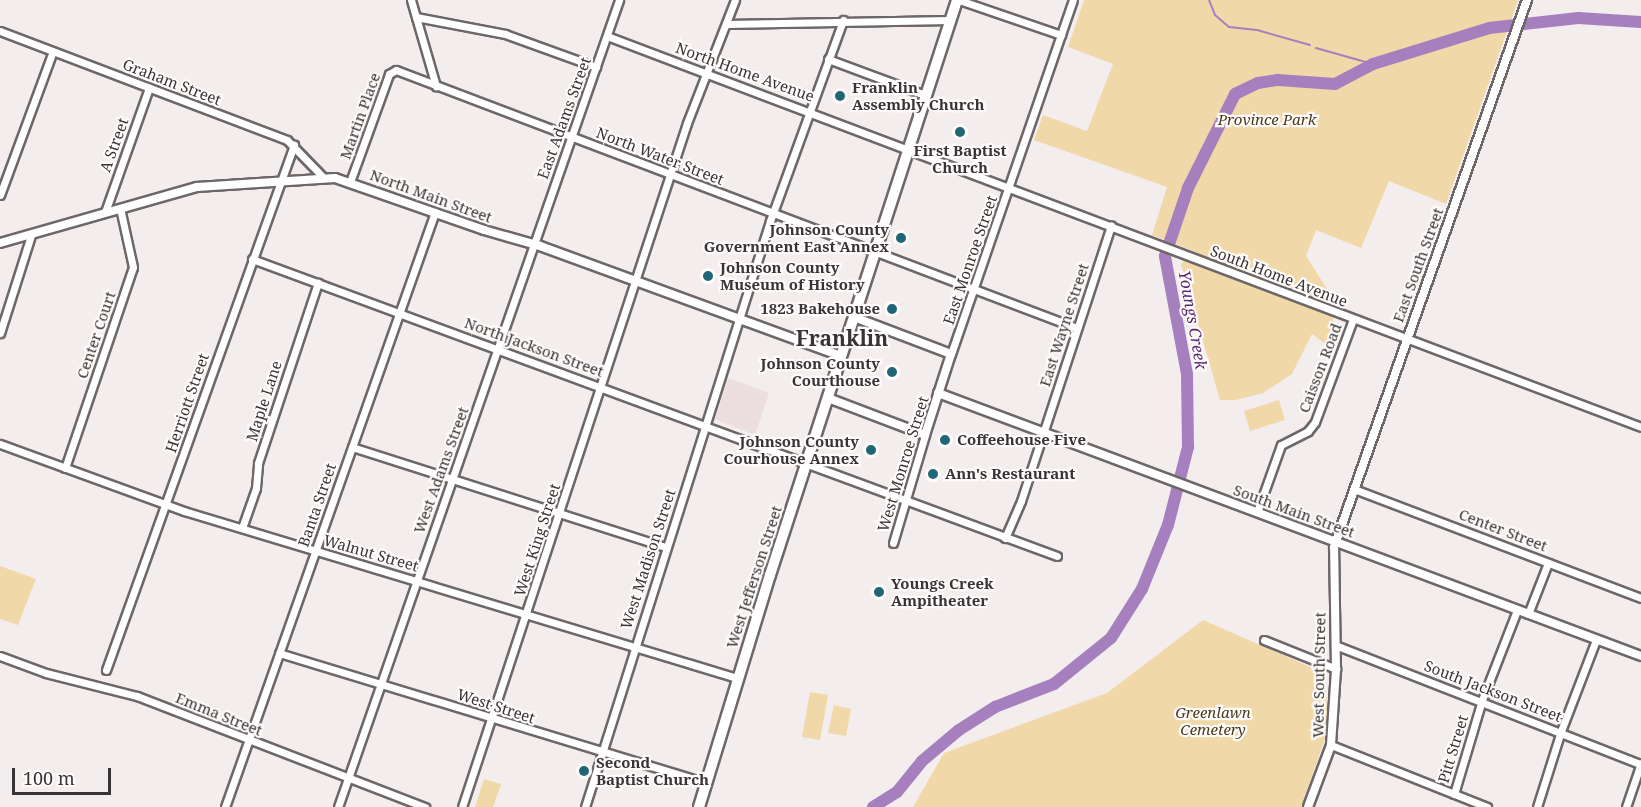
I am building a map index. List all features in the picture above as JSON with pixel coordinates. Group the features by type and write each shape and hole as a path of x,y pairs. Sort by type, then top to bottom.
{"main road":[{"name":"West Jefferson Street","path":"699,807 737,678 924,95 958,0"}],"street":[{"path":"411,0 435,86"},
{"name":"East Adams Street","path":"534,244 619,0"},
{"name":"West King Street","path":"462,807 603,386 670,175 735,0"},
{"path":"958,0 1061,35"},
{"name":"East Monroe Street","path":"938,393 1073,0"},
{"name":"East South Street","path":"1336,540 1527,0"},
{"path":"416,17 505,34 596,67"},
{"path":"726,24 843,20 950,20"},
{"name":"West Madison Street","path":"585,807 633,649 773,212 808,110 843,20"},
{"name":"Graham Street","path":"0,31 294,145 322,176"},
{"name":"North Home Avenue","path":"607,36 908,148"},
{"path":"0,195 53,51"},
{"path":"828,59 924,95"},
{"name":"Martin Place","path":"350,182 390,72 396,70 435,86"},
{"name":"North Water Street","path":"435,86 1077,328"},
{"name":"A Street","path":"105,212 149,88"},
{"name":"Herriott Street","path":"106,670 294,145"},
{"name":"South Home Avenue","path":"908,148 1641,427"},
{"name":"North Main Street","path":"0,243 197,187 322,176 350,182 534,244 841,356"},
{"name":"Center Court","path":"65,468 133,267 120,208"},
{"name":"Banta Street","path":"225,807 435,212"},
{"name":"East Wayne Street","path":"1005,538 1043,433 1111,225"},
{"path":"0,333 31,235"},
{"name":"West Adams Street","path":"338,807 534,244"},
{"name":"North Jackson Street","path":"252,259 400,314 498,347 806,464"},
{"name":"Maple Lane","path":"242,528 256,488 256,468 279,406 279,393 318,283"},
{"path":"854,317 951,354"},
{"name":"Caisson Road","path":"1257,512 1281,445 1308,430 1315,422 1353,319"},
{"name":"South Main Street","path":"938,393 1641,656"},
{"name":"West Monroe Street","path":"893,543 938,393"},
{"path":"828,398 925,435"},
{"name":"Walnut Street","path":"0,444 165,505 417,581 526,617 737,678"},
{"path":"352,447 666,547"},
{"path":"806,464 1058,556"},
{"name":"Center Street","path":"1354,489 1641,598"},
{"name":"West South Street","path":"1308,807 1332,745 1336,669 1336,540"},
{"path":"1528,614 1548,563"},
{"name":"Pitt Street","path":"1454,794 1482,700 1516,610"},
{"path":"1537,807 1561,731 1596,639"},
{"path":"1264,640 1336,669"},
{"name":"South Jackson Street","path":"1335,645 1482,700 1641,764"},
{"name":"West Street","path":"279,653 706,783"},
{"name":"Emma Street","path":"0,656 137,696 425,807"},
{"path":"1332,745 1487,807"},
{"path":"1626,807 1641,764"}],"shaded area":[{"path":"728,378 769,393 755,435 715,419"}],"green space":[{"name":"Province Park","path":"1084,0 1518,0 1446,204 1389,181 1361,248 1316,230 1306,256 1334,300 1331,348 1312,334 1292,374 1263,393 1236,400 1220,400 1181,264 1194,251 1152,235 1167,187 1034,140 1043,115 1087,131 1113,64 1068,47"},
{"path":"1279,400 1285,420 1250,431 1244,411"},
{"path":"0,566 36,579 18,625 0,619"},
{"name":"Greenlawn Cemetery","path":"1203,620 1324,673 1329,727 1301,807 913,807 944,753 1107,693"},
{"path":"810,692 828,695 820,740 802,737"},
{"path":"834,705 851,709 846,736 828,733"},
{"path":"484,779 501,784 493,807 475,807"}],"waterway":[{"path":"1209,0 1215,15 1229,27 1257,30 1310,45"},
{"name":"Youngs Creek","path":"873,807 897,792 922,761 959,730 995,707 1054,684 1111,638 1142,589 1168,525 1188,447 1187,374 1165,256 1188,188 1235,94 1258,83 1278,80 1335,84 1373,64 1489,28 1578,18 1641,22"},
{"path":"1316,48 1373,64"}],"place":[{"name":"Franklin Assembly Church","path":"840,96"},
{"name":"First Baptist Church","path":"960,132"},
{"name":"Johnson County Government East Annex","path":"901,238"},
{"name":"Johnson County Museum of History","path":"708,276"},
{"name":"1823 Bakehouse","path":"892,309"},
{"name":"Johnson County Courthouse","path":"892,372"},
{"name":"Coffeehouse Five","path":"945,440"},
{"name":"Johnson County Courhouse Annex","path":"871,450"},
{"name":"Ann's Restaurant","path":"933,474"},
{"name":"Youngs Creek Ampitheater","path":"879,592"},
{"name":"Second Baptist Church","path":"584,771"}],"district":[{"name":"Franklin","path":"842,338"}]}
